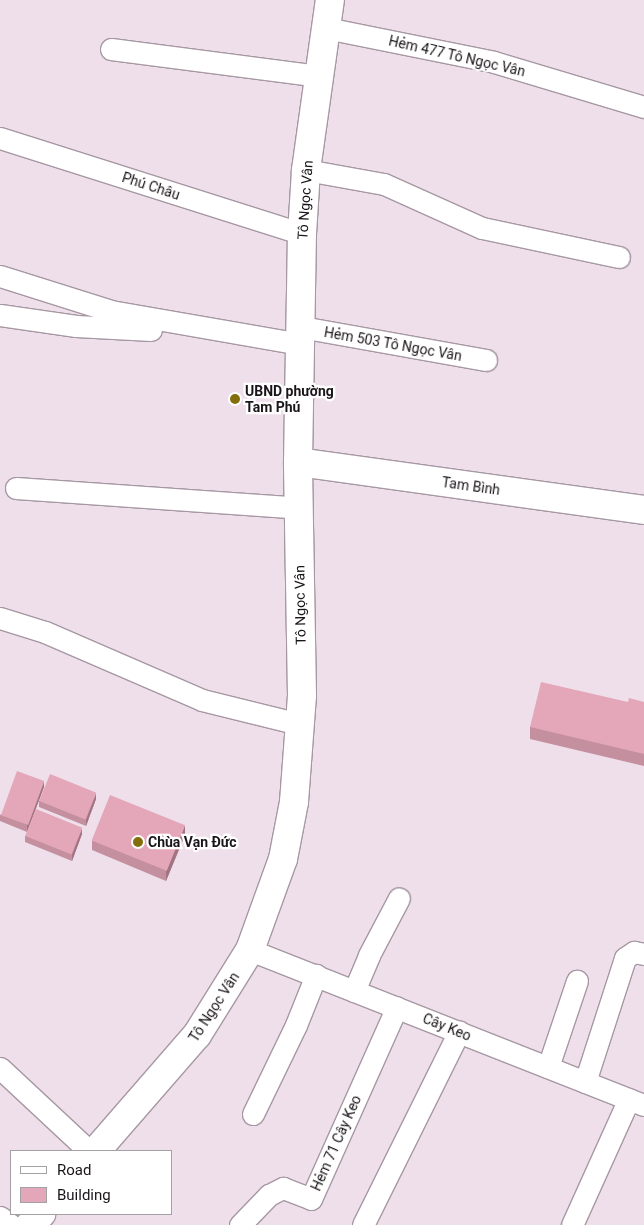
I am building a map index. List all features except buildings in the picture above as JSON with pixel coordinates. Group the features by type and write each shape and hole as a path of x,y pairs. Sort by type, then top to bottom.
{"main road":[{"name":"Tô Ngọc Vân","path":"97,1150 197,1035 250,950 283,859 294,802 302,696 298,462 302,234 306,170 330,0"},
{"name":"Tam Bình","path":"298,462 644,510"},
{"path":"30,1225 40,1215"}],"street":[{"name":"Hẻm 477 Tô Ngọc Vân","path":"326,28 494,62 644,107"},
{"path":"110,49 320,76"},
{"name":"Phú Châu","path":"0,138 302,234"},
{"path":"306,170 384,184 482,228 619,257"},
{"path":"0,276 111,311 205,328"},
{"path":"0,315 76,326 177,331 205,328"},
{"name":"Hẻm 503 Tô Ngọc Vân","path":"205,328 301,336 486,360"},
{"path":"16,488 299,508"},
{"path":"0,618 45,632 202,700 299,724"},
{"path":"354,990 369,955 398,898"},
{"name":"Cây Keo","path":"250,950 637,1102"},
{"path":"586,1082 625,958 634,952 644,954"},
{"path":"253,1114 296,1025 316,975"},
{"path":"548,1067 577,982"},
{"name":"Hẻm 71 Cây Keo","path":"240,1225 269,1195 283,1188 310,1199 397,1007"},
{"path":"364,1225 458,1032"},
{"path":"0,1068 88,1150"},
{"path":"572,1225 637,1102"},
{"path":"0,1217 11,1225"}],"place":[{"name":"UBND phường Tam Phú","path":"235,399"},
{"name":"Chùa Vạn Đức","path":"138,842"}]}
